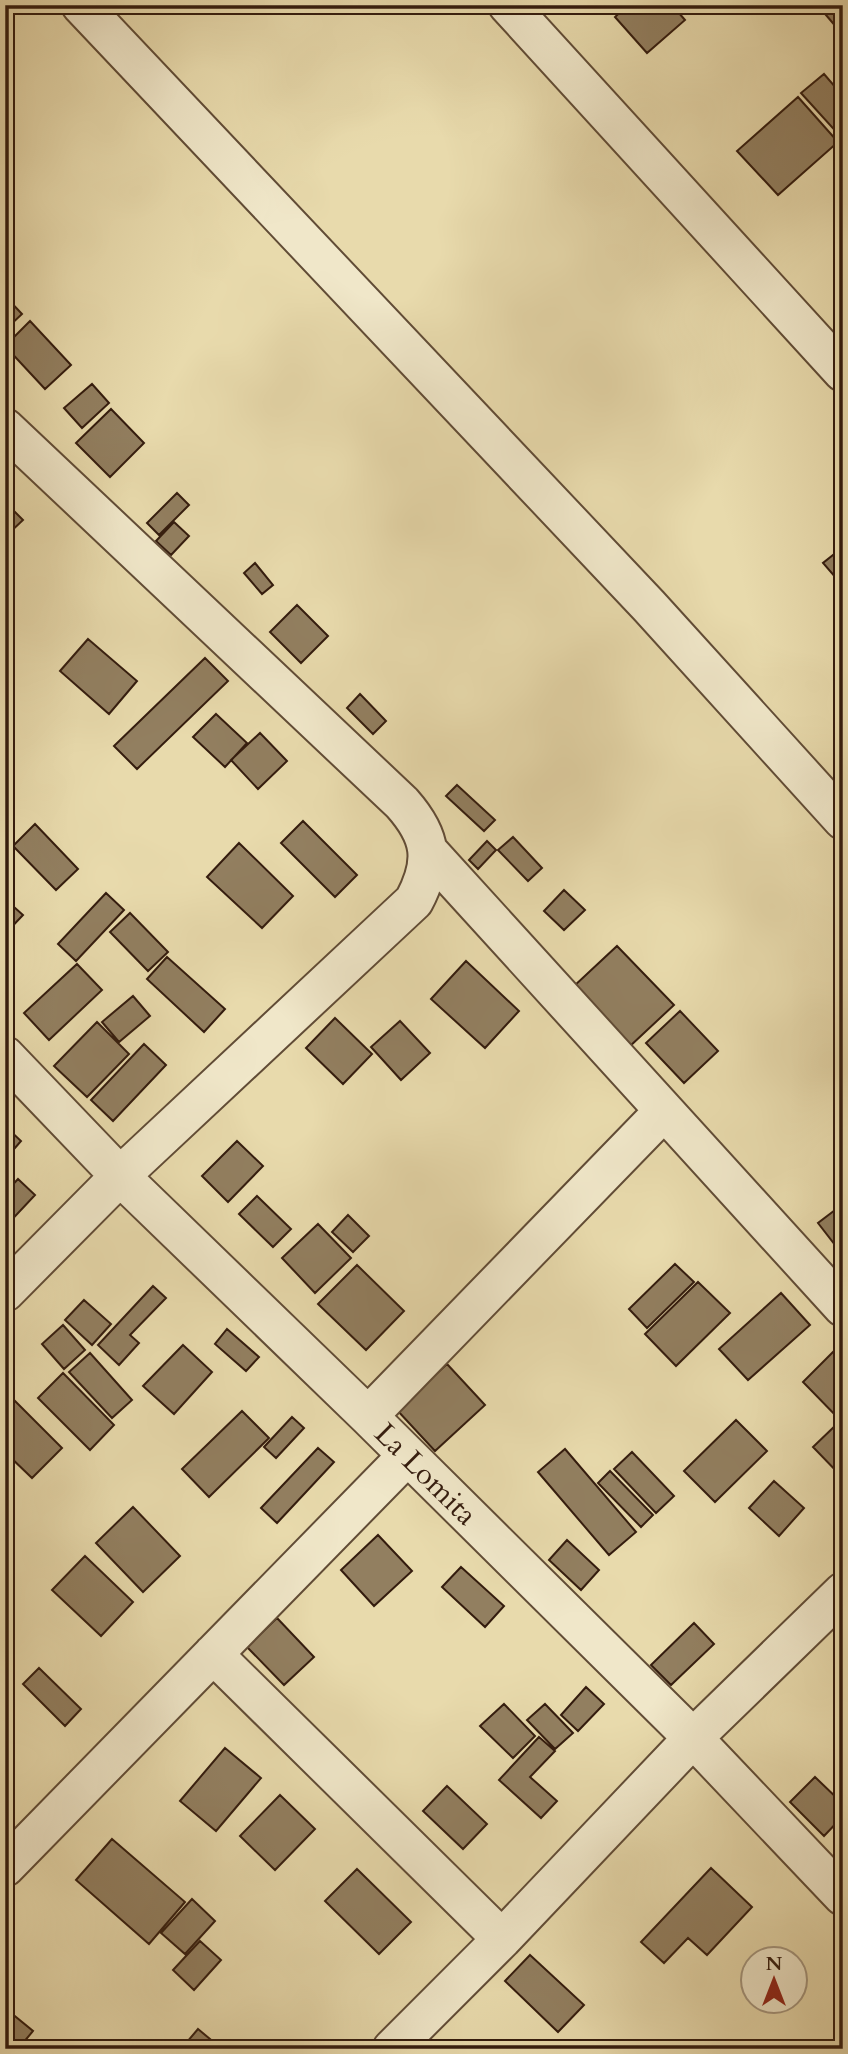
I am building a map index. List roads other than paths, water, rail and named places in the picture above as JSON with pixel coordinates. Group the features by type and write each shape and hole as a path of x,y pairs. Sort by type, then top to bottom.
{"street":[{"path":"81,5 649,606 843,820"},
{"path":"508,5 843,372"},
{"path":"5,428 402,803 418,821 428,851 426,877 414,901 120,1176 5,1292"},
{"path":"428,851 843,1307"},
{"name":"La Lomita","path":"5,1056 120,1176 368,1416 693,1738 843,1896"},
{"path":"368,1416 664,1111"},
{"path":"5,1867 407,1456"},
{"path":"392,2049 502,1939 693,1738 843,1592"},
{"path":"213,1654 502,1939"}]}
